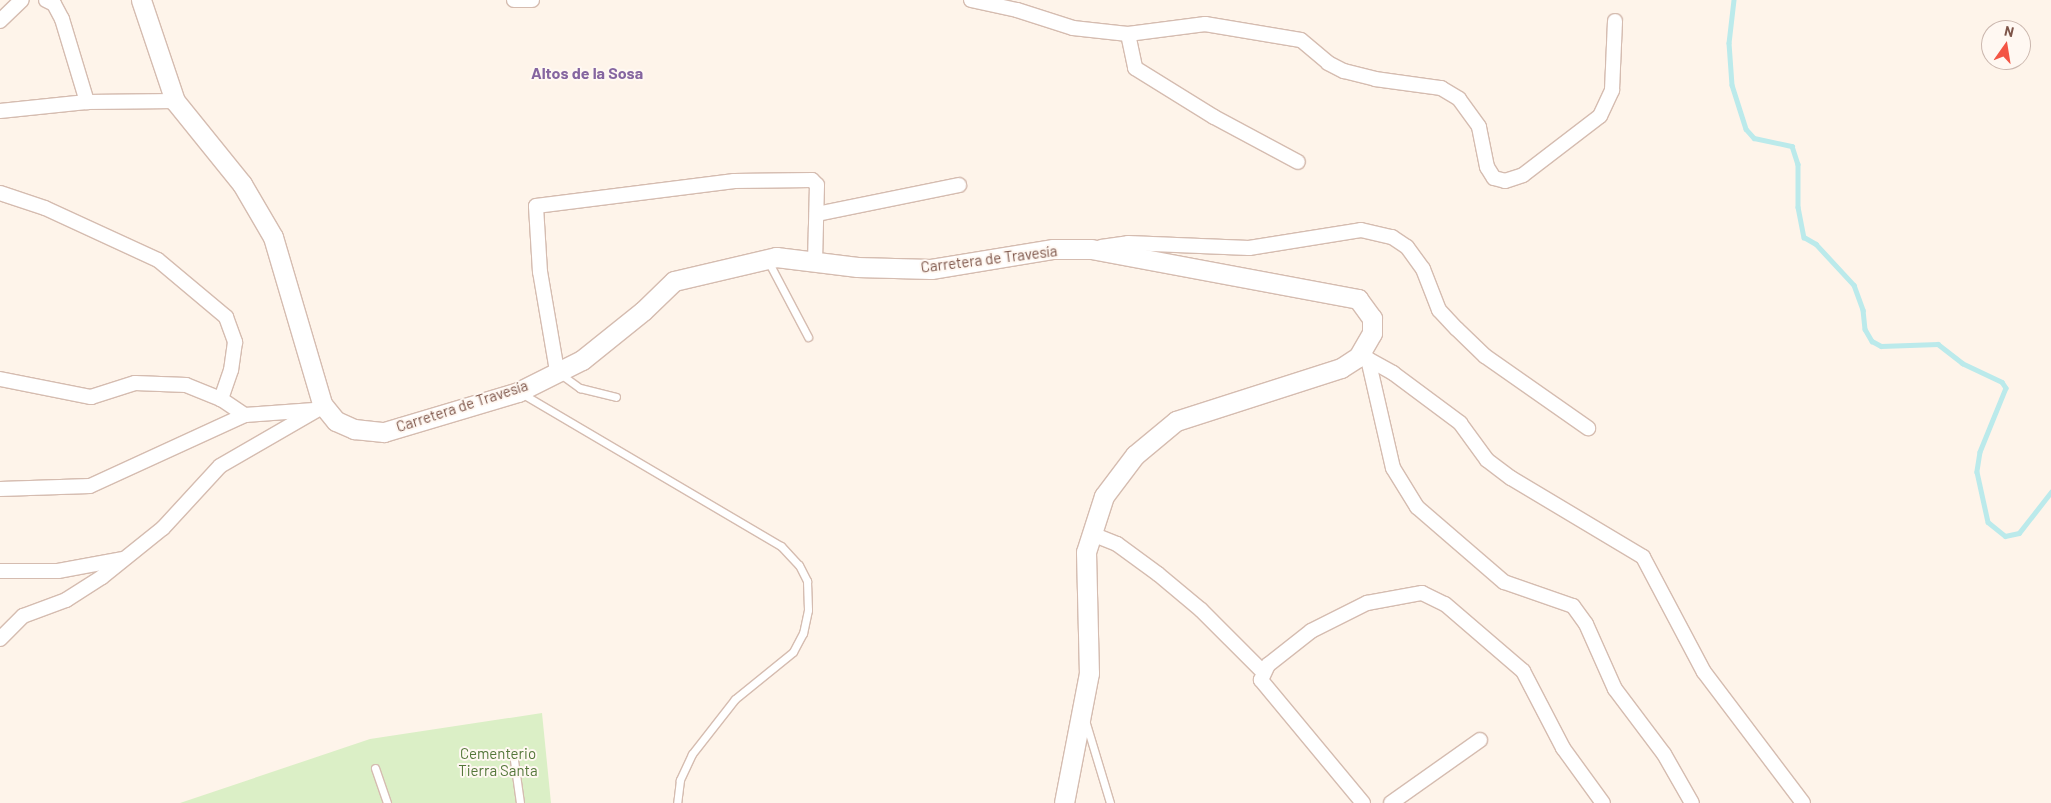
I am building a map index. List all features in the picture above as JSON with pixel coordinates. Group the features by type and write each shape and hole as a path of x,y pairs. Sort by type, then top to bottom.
{"street":[{"path":"0,21 22,0"},
{"path":"46,0 54,4 62,19 87,102"},
{"name":"Carretera de Travesía","path":"141,0 174,101 242,184 273,237 320,407 336,420 354,429 384,432 518,392 582,360 643,311 674,281 766,259 815,260 857,267 931,269 1053,249 1091,249 1358,298 1372,318 1372,333 1363,358 1341,368 1176,421 1135,455 1104,496 1086,552 1089,673 1064,803"},
{"path":"514,0 532,0"},
{"path":"972,0 1017,10 1073,28 1128,34 1205,24 1273,32 1301,40 1328,62 1344,71 1375,79 1442,88 1459,98 1479,127 1487,167 1494,178 1505,180 1523,175 1600,116 1612,90 1615,21"},
{"path":"1128,34 1135,68 1214,117 1298,162"},
{"path":"0,111 87,102 174,101"},
{"path":"557,371 540,272 536,206 734,181 812,180 817,185 815,260"},
{"path":"817,214 959,185"},
{"path":"0,192 45,208 104,238 158,260 226,317 235,342 231,370 221,399"},
{"path":"1091,249 1128,243 1249,248 1361,230 1392,237 1412,254 1423,270 1439,310 1457,330 1485,356 1588,428"},
{"path":"1363,358 1393,468 1417,507 1504,582 1572,606 1586,624 1614,689 1664,754 1692,803"},
{"path":"1363,358 1393,373 1460,423 1487,460 1510,478 1642,557 1704,672 1803,803"},
{"path":"0,379 91,397 136,383 186,385 221,399 245,415"},
{"path":"0,490 90,486 245,415 320,407"},
{"path":"0,639 24,616 66,600 102,577 163,528 220,466 320,407"},
{"path":"1092,534 1117,544 1158,574 1200,610 1263,672"},
{"path":"0,571 58,571 123,559"},
{"path":"1363,803 1261,680 1263,672 1268,665 1311,632 1367,603 1422,593 1445,604 1523,671 1562,748 1603,803"},
{"path":"1391,803 1480,740"}],"lane":[{"path":"766,259 808,337"},
{"path":"557,371 571,384 616,398"},
{"path":"518,392 781,546 799,565 806,581 808,610 803,634 793,652 735,699 692,754 680,780 677,803"},
{"path":"1082,711 1095,745 1110,803"},
{"path":"513,753 520,803"},
{"path":"375,768 387,803"}],"green space":[{"name":"Cementerio Tierra Santa","path":"542,713 551,803 180,803 370,739"}],"waterway":[{"path":"1734,0 1729,43 1732,85 1746,129 1754,138 1792,146 1798,164 1798,207 1804,237 1816,244 1854,285 1863,310 1865,329 1872,341 1881,346 1938,344 1962,363 2002,382 2006,388 1980,452 1977,472 1988,522 2005,536 2019,533 2051,492"}],"district":[{"name":"Altos de la Sosa","path":"587,73"}]}
